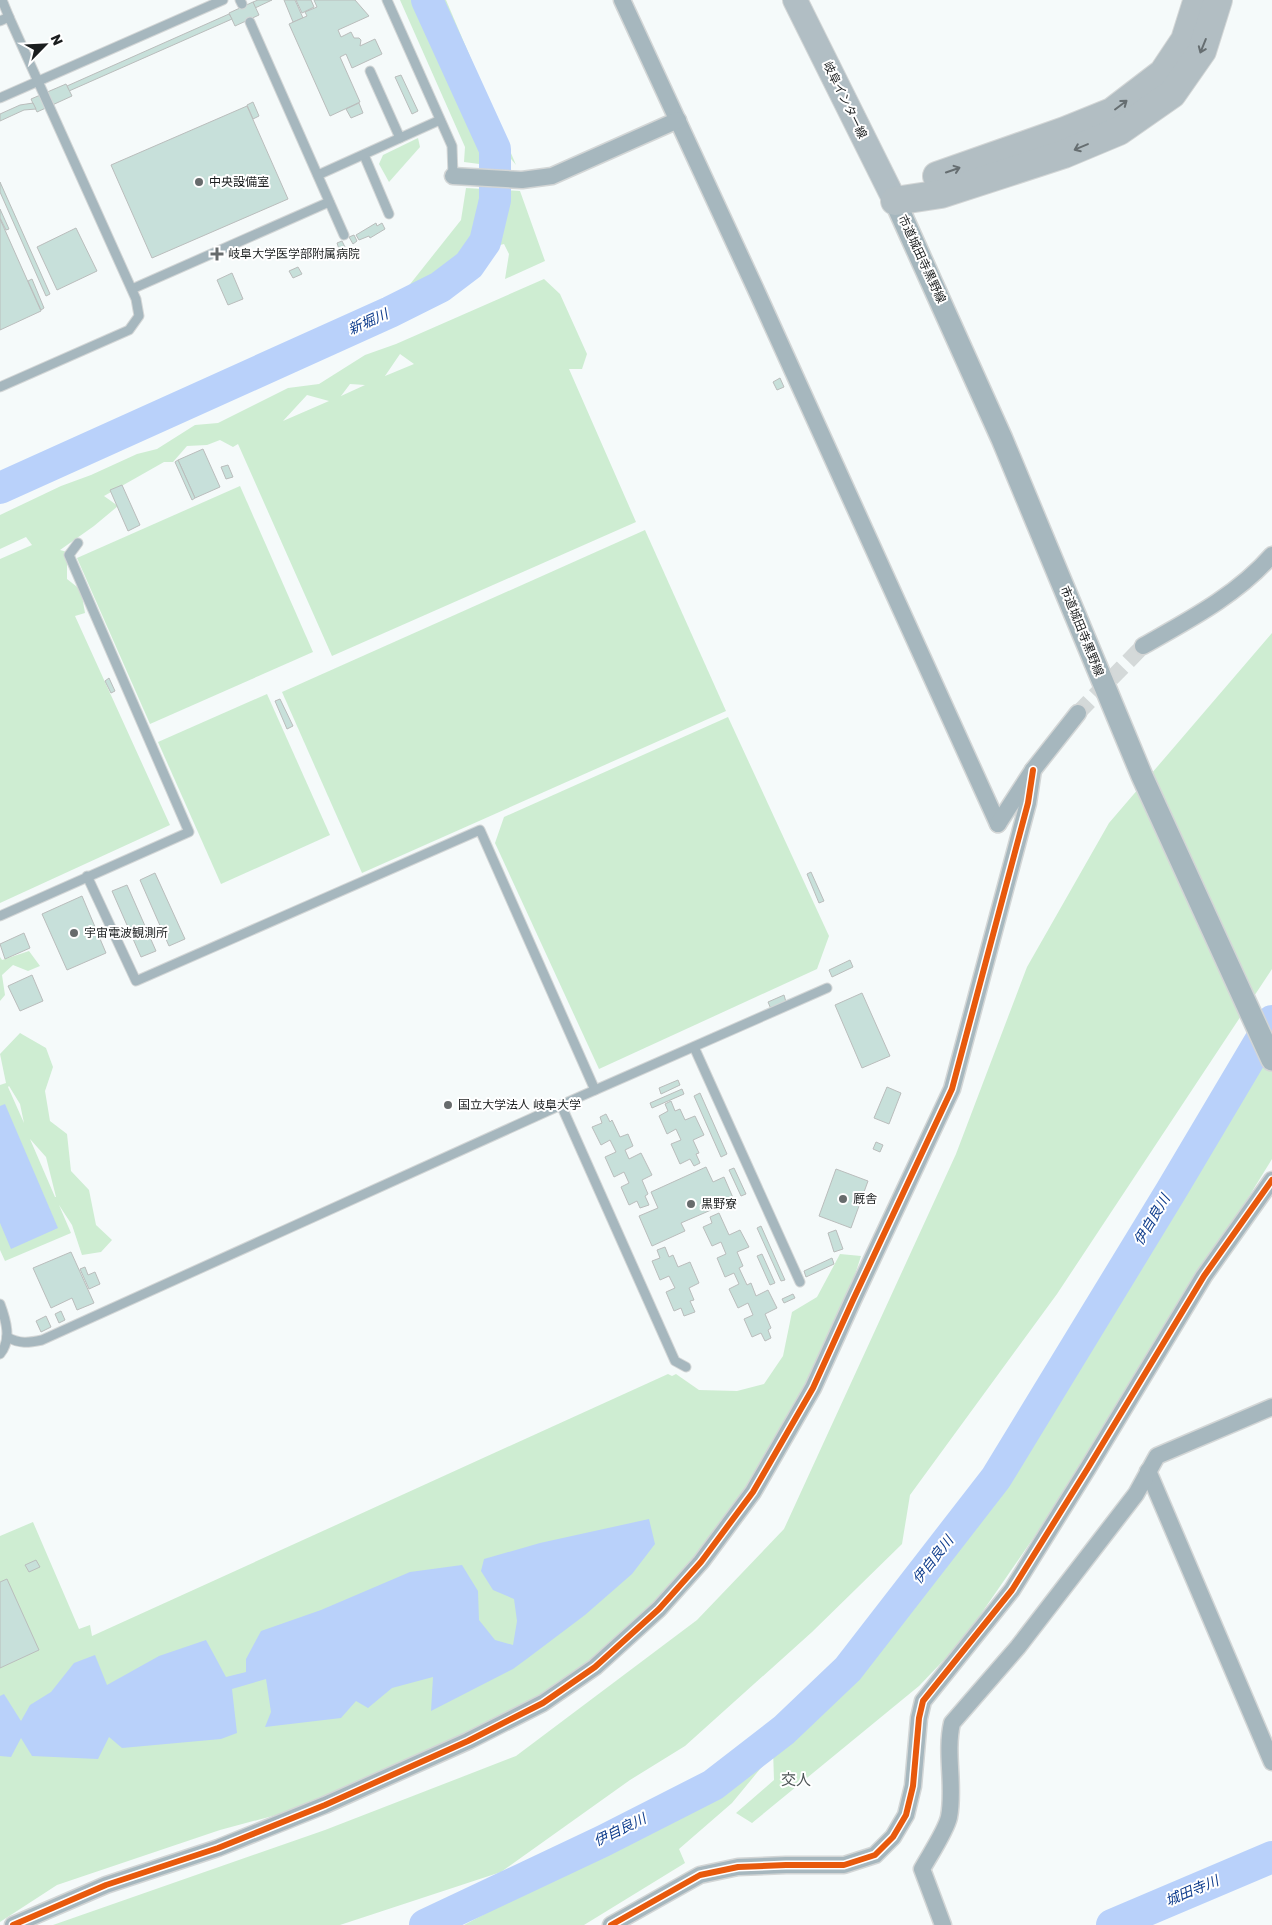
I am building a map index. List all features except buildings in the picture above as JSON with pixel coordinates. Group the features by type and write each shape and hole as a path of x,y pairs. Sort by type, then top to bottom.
{"highway":[{"path":"895,201 931,178 1112,112 1163,74 1185,40 1198,0"},
{"path":"895,201 941,194 1064,154 1119,131 1172,94 1202,51 1218,0"}],"main road":[{"name":"岐阜インター線","path":"794,0 895,201"}],"street":[{"path":"622,0 998,824 1033,770 1078,713"},
{"path":"453,176 522,180 552,176 678,120"},
{"name":"市道城田寺黒野線","path":"895,201 1002,439 1142,776 1272,1060"},
{"path":"1143,646 1212,607 1263,565 1272,555"},
{"path":"13,1925 106,1885 218,1848 325,1805 468,1741 543,1703 595,1667 658,1609 701,1562 753,1492 813,1388 952,1089 1028,803 1033,770"},
{"path":"611,1925 700,1875 738,1867 844,1865 875,1855 893,1838 906,1815 913,1786 919,1718 923,1701 1012,1590 1204,1276 1272,1180"},
{"path":"944,1925 922,1870 948,1820 951,1800 948,1736 952,1723 1018,1647 1136,1494 1157,1456 1272,1407"},
{"path":"1148,1471 1272,1762"}],"lane":[{"path":"0,387 129,330 138,316 136,299 132,289 2,0"},
{"path":"0,98 223,0"},
{"path":"386,0 452,146 453,176"},
{"path":"0,21 9,17"},
{"path":"250,22 344,235"},
{"path":"370,71 400,138"},
{"path":"318,176 440,120"},
{"path":"364,155 389,214"},
{"path":"132,289 329,202"},
{"path":"0,916 189,832 68,555 78,543"},
{"path":"87,876 136,981 480,830 595,1090"},
{"path":"7,1337 18,1343 42,1340 595,1090 827,988"},
{"path":"694,1047 800,1282"},
{"path":"561,1106 675,1361 686,1367"},
{"path":"0,1304 6,1325 7,1337 4,1349 0,1354"}],"green space":[{"path":"400,0 420,0 489,150 487,165 464,162 465,147"},
{"path":"433,0 446,0 516,165 498,143"},
{"path":"418,138 420,147 389,182 379,164 383,155"},
{"path":"466,188 520,191 545,261 505,279 509,254 504,244 461,255 419,297 407,288 461,220"},
{"path":"544,279 560,294 587,354 582,369 569,369 636,522 332,656 238,444 233,447 220,440 207,445 187,446 173,462 164,462 104,496 118,506 60,550 67,552 67,579 81,590 85,613 75,616 170,825 0,903 0,559 32,545 26,537 0,549 0,515 61,486 91,475 137,454 157,449 195,425 218,423 288,388 319,384 365,355 396,344","holes":["400,354 414,364 385,376","350,384 365,385 341,396","307,395 329,401 283,421"]},
{"path":"240,486 313,652 150,724 77,558"},
{"path":"645,530 726,711 362,873 282,692"},
{"path":"1272,633 1272,969 1057,1294 910,1495 902,1544 812,1632 685,1746 630,1780 501,1872 340,1925 53,1925 325,1830 516,1756 697,1620 784,1529 956,1154 1027,967 1109,823"},
{"path":"267,694 330,835 221,884 158,742"},
{"path":"728,717 829,936 817,969 599,1069 495,843 504,817"},
{"path":"29,951 40,966 28,971 13,965 2,975 5,995 0,1001 0,957 2,960"},
{"path":"20,1033 46,1048 53,1067 45,1091 50,1121 67,1134 71,1171 89,1190 96,1225 112,1240 101,1252 82,1255 72,1225 59,1205 71,1233 5,1261 0,1250 0,1085 6,1083 0,1054","holes":["8,1087 20,1104 24,1123","30,1139 46,1157 56,1197 55,1197"]},
{"path":"1272,1048 1272,1159 1083,1466 963,1640 919,1686 752,1823 736,1813 774,1780 773,1750 853,1677 929,1583 1149,1245 1193,1168"},
{"path":"840,1254 861,1256 846,1303 807,1392 730,1515 635,1628 501,1732 384,1786 220,1830 57,1885 0,1922 0,1536 33,1522 79,1629 90,1625 92,1636 668,1374 672,1376 676,1374 699,1390 737,1391 764,1384 783,1356 792,1312 817,1297"},
{"path":"765,1763 732,1803 679,1849 685,1863 584,1925 464,1925 675,1813 752,1764"}],"water":[{"path":"5,1104 58,1228 11,1249 0,1223 0,1106"},
{"path":"649,1519 655,1544 632,1574 585,1615 513,1669 431,1711 433,1677 392,1688 368,1708 356,1701 341,1718 265,1727 271,1712 266,1679 232,1689 237,1733 221,1739 122,1748 109,1737 98,1759 32,1756 21,1738 11,1757 0,1756 0,1696 4,1694 21,1721 30,1705 51,1692 74,1663 95,1655 107,1685 159,1656 206,1640 226,1677 246,1672 246,1659 261,1631 321,1610 410,1572 462,1565 478,1591 479,1620 495,1640 513,1645 517,1621 514,1599 493,1590 481,1571 484,1559 540,1543"}],"waterway":[{"name":"新堀川","path":"0,488 390,312 440,287 469,265 485,242 495,200 495,149 427,0"},
{"name":"伊自良川","path":"425,1925 603,1841 713,1785 784,1730 848,1669 996,1478 1272,1021"},
{"name":"城田寺川","path":"1112,1925 1272,1857"}],"tunnel":[{"path":"1078,713 1143,646"}],"cycle path":[{"path":"13,1925 106,1885 218,1848 325,1805 468,1741 543,1703 595,1667 659,1609 701,1562 753,1492 813,1388 952,1089 1028,803 1033,770"},
{"path":"611,1925 700,1875 738,1867 844,1865 875,1855 893,1837 906,1815 913,1786 919,1718 923,1701 1012,1590 1204,1276 1272,1180"}],"place":[{"name":"中央設備室","path":"199,182"},
{"name":"岐阜大学医学部附属病院","path":"217,254"},
{"name":"宇宙電波観測所","path":"74,933"},
{"name":"国立大学法人 岐阜大学","path":"448,1105"},
{"name":"厩舎","path":"843,1199"},
{"name":"黒野寮","path":"691,1204"}],"district":[{"name":"交人","path":"796,1780"}]}
